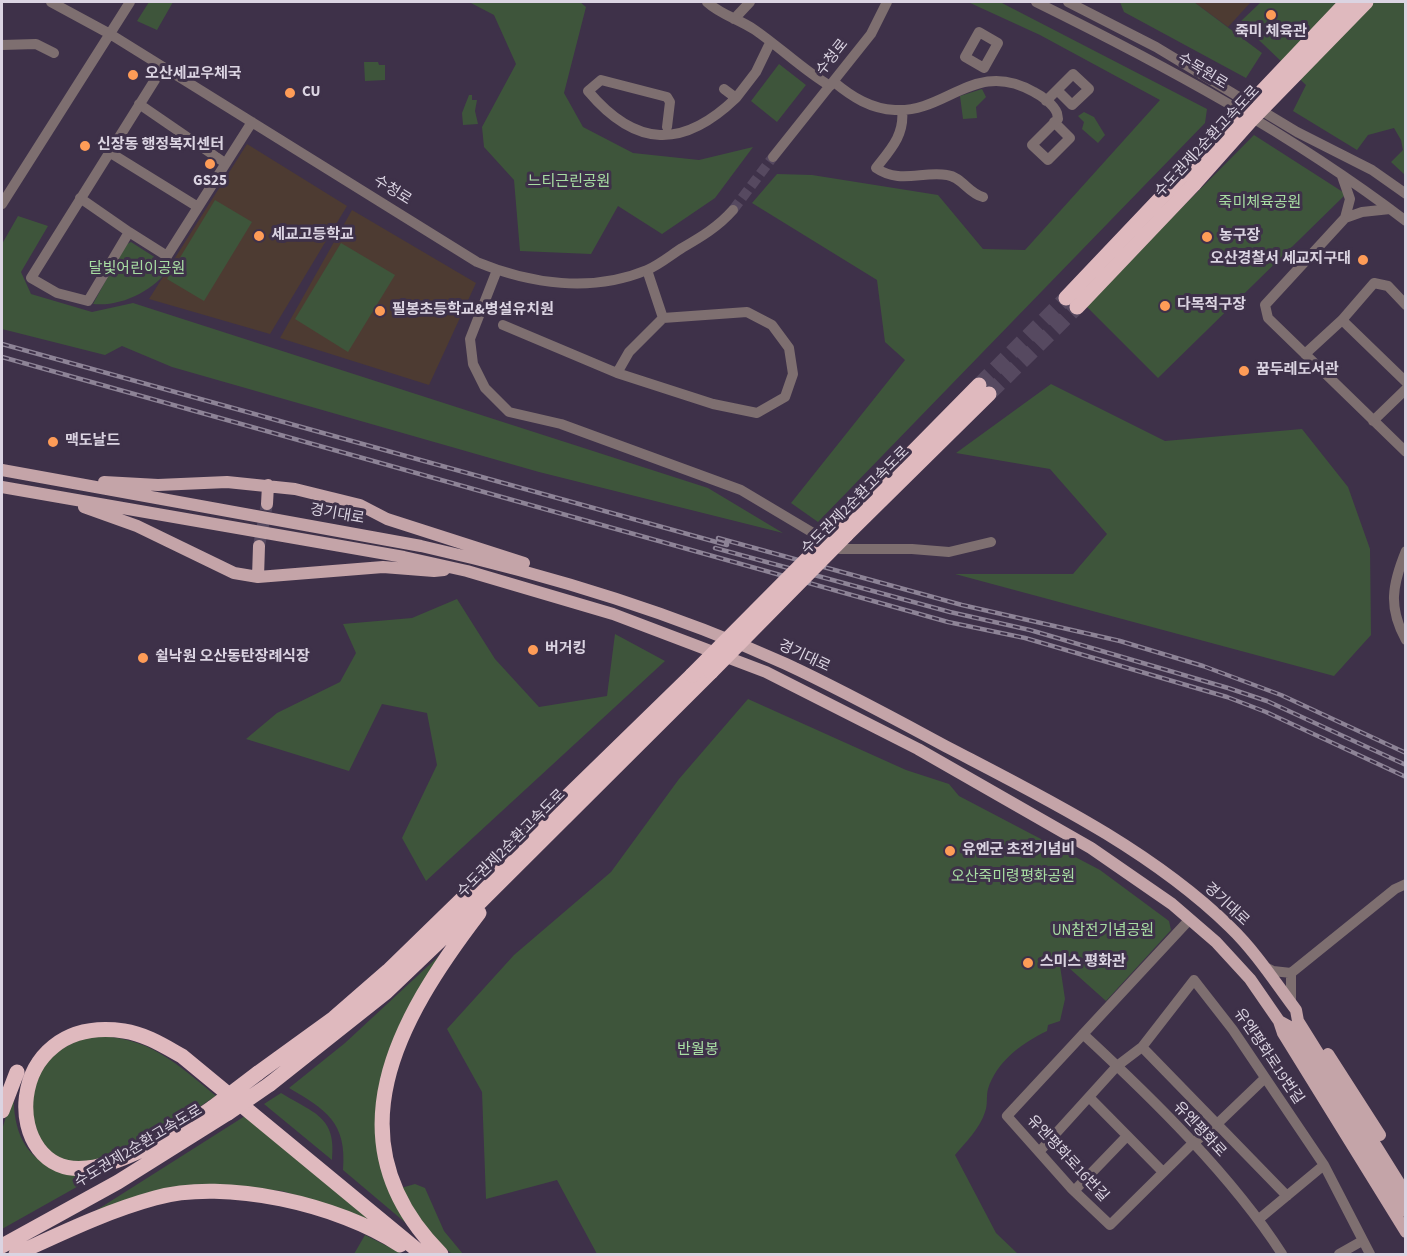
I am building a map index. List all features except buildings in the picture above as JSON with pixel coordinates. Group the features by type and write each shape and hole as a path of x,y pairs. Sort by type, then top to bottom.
{"highway":[{"name":"수도권제2순환고속도로","path":"1347,2 1239,112 1071,302 1366,2"},
{"name":"수도권제2순환고속도로","path":"2,1237 88,1190 165,1140 334,1018 388,971 842,531 984,390"},
{"name":"수도권제2순환고속도로","path":"2,1246 118,1182 228,1113 386,992 474,908 711,672 842,531"},
{"path":"441,1254 411,1222 397,1196 386,1165 382,1138 384,1110 394,1053 423,992 457,943 493,896 598,783"},
{"path":"2,1111 21,1065 45,1039 58,1031 75,1025 96,1022 118,1023 153,1031 190,1053 224,1079 434,1254"},
{"path":"165,1140 106,1164 87,1168 56,1164 35,1150 26,1139 19,1122 17,1111 22,1079 31,1063 45,1050 63,1037 80,1031 125,1031 150,1038 182,1056 422,1254"},
{"path":"16,1254 104,1214 158,1197 220,1193 261,1195 345,1216 391,1239 413,1254"}],"main road":[{"name":"경기대로","path":"2,470 421,546 539,575 675,619 786,664 996,772 1108,837 1183,886 1231,928 1293,1007 1298,1021 1406,1194"},
{"path":"68,482 158,485 227,482 268,485 332,497 360,505 387,519 523,563 539,575"},
{"path":"267,504 268,485"},
{"name":"경기대로","path":"2,487 404,556 614,614 766,672 918,749 1091,848 1190,919 1216,942 1250,979 1279,1021 1290,1027 1406,1211"},
{"path":"64,498 137,526 224,569 258,578 383,567 434,572 453,568"},
{"path":"258,578 259,546"},
{"path":"1293,1007 1305,1017 1406,1178"},
{"path":"1279,1021 1282,1033 1406,1232"}],"street":[{"name":"수청로","path":"51,2 110,34 477,262 497,270 550,284 593,282 647,270 719,226 733,210"},
{"path":"2,204 130,2"},
{"path":"707,2 719,12 756,31 770,43 832,84 877,108 902,110 931,104 964,87 984,82 1015,84 1037,93 1046,100 1056,110 1058,119 1054,122"},
{"path":"734,19 750,2"},
{"name":"수청로","path":"773,157 871,34 887,2"},
{"name":"수목원로","path":"1036,2 1149,58 1342,176 1406,221"},
{"name":"수목원로","path":"1068,2 1156,47 1297,132 1372,170 1406,194"},
{"path":"667,127 670,102 667,98 601,80 588,91 600,105 628,126 654,136 681,135 716,117 736,98 756,72 770,43"},
{"path":"2,45 36,44 54,52"},
{"path":"129,232 88,301 57,293 31,278 163,67"},
{"path":"984,68 984,82"},
{"path":"724,89 736,98"},
{"path":"1046,100 1057,90"},
{"path":"139,104 225,163"},
{"path":"902,110 899,137 876,168 898,177 947,175 960,180 975,195 983,197"},
{"path":"80,198 167,256 252,122"},
{"path":"109,152 198,207"},
{"path":"1342,176 1350,199 1345,218 1265,305 1268,318 1406,452"},
{"path":"1345,218 1362,212 1390,209"},
{"path":"497,270 470,339 472,364 485,388 509,412 561,424 741,490 840,549 912,549 949,552 991,542"},
{"path":"647,270 663,318"},
{"path":"1305,354 1342,320 1374,283 1388,286 1406,304"},
{"path":"503,325 617,373 713,404 757,413 785,397 793,374 789,348 772,325 747,312 663,318 629,352 617,373"},
{"path":"1342,320 1406,382"},
{"path":"1373,421 1406,388"},
{"path":"1406,551 1395,580 1394,620 1406,640"},
{"path":"1263,966 1273,971 1291,973 1395,888 1406,884"},
{"path":"1083,1034 1190,919"},
{"path":"1291,973 1293,1007"},
{"name":"유엔평화로19번길","path":"1039,1152 1118,1066 1142,1047 1194,980 1233,1030 1324,1165 1370,1254"},
{"name":"유엔평화로","path":"1083,1034 1118,1066 1192,1144 1259,1219 1282,1254"},
{"name":"유엔평화로16번길","path":"1083,1034 1007,1116 1074,1191 1110,1226 1192,1144 1216,1125 1265,1078"},
{"path":"1142,1047 1287,1196"},
{"path":"1089,1097 1163,1172"},
{"path":"1074,1191 1127,1136"},
{"path":"1259,1219 1324,1165"},
{"path":"1339,1254 1362,1241"}],"shaded area":[{"path":"1194,2 1251,2 1228,27"},
{"name":"세교고등학교","path":"247,144 347,206 270,334 149,299"},
{"name":"필봉초등학교&병설유치원","path":"352,210 476,283 429,385 280,338"}],"green space":[{"path":"149,2 173,2 157,30 137,21"},
{"name":"느티근린공원","path":"469,2 580,2 586,7 564,93 583,127 633,153 699,160 753,147 715,198 662,234 618,206 591,254 520,251 514,180 484,147 482,127 516,64 494,15"},
{"path":"968,2 1000,2 1207,109 1205,123 818,522 791,503 905,360 885,342 877,280 752,203 777,174 812,175 938,195 983,249 1025,250 1160,100 1040,35"},
{"path":"1120,2 1194,2 1262,53 1246,78 1124,12"},
{"path":"1261,2 1405,2 1405,175 1391,162 1403,150 1401,140 1394,128 1368,135 1357,150 1293,111 1306,85 1240,22"},
{"path":"364,62 378,62 379,65 385,65 385,80 365,81"},
{"path":"779,64 806,85 777,122 751,101"},
{"path":"982,89 986,97 976,107 977,118 963,119 960,96"},
{"path":"469,95 472,95 472,100 477,100 475,111 478,124 463,125 462,113"},
{"path":"1084,112 1094,117 1105,135 1098,143 1082,129 1084,122 1078,116"},
{"name":"죽미체육공원","path":"1254,135 1346,194 1158,378 1085,305"},
{"path":"215,200 252,222 204,301 167,279"},
{"path":"18,216 48,226 21,272 31,294 92,312 133,303 708,488 783,533 539,472 172,367 122,346 105,355 2,329 2,244"},
{"name":"달빛어린이공원","path":"131,242 170,267 155,283 136,296 115,303 93,304 125,245"},
{"path":"341,243 395,275 348,352 295,319"},
{"path":"1051,384 1165,441 1302,429 1348,487 1370,549 1371,635 1334,676 955,574 1073,574 1107,534 1050,469 956,453"},
{"path":"457,599 495,659 539,707 607,696 615,634 665,661 426,881 402,838 437,765 427,713 382,704 349,771 246,739 277,713 340,682 356,653 343,624 412,618"},
{"name":"반월봉","path":"748,699 906,770 949,784 959,796 1100,870 1169,921 1171,930 1106,1001 1059,959 1065,999 1060,1021 1048,1025 1047,1031 1028,1041 1004,1062 988,1089 986,1106 980,1124 955,1155 996,1233 1018,1254 597,1254 557,1180 486,1199 482,1092 447,1029 514,955 611,872 679,779"},
{"path":"441,954 381,1092 394,1198 407,1224 343,1170 341,1140 331,1119 314,1103 289,1088 345,1043"},
{"path":"88,1036 127,1040 158,1052 216,1096 164,1130 123,1152 102,1160 83,1162 58,1158 40,1147 23,1095 48,1055"},
{"path":"14,1089 15,1113 20,1136 33,1155 42,1162 60,1169 107,1170 2,1229 2,1130"},
{"path":"281,1093 320,1117 331,1134 332,1160 264,1104"},
{"path":"245,1116 377,1225 325,1204 282,1191 220,1185 92,1213"},
{"path":"415,1184 425,1188 444,1231 463,1254 452,1254 431,1236 401,1188"},
{"path":"365,1235 403,1254 354,1254"}],"tunnel":[{"path":"733,210 773,157"},
{"path":"979,385 1066,298"},
{"path":"989,394 1077,307"},
{"path":"259,546 267,504"}],"railway":[{"path":"2,344 727,545"},
{"path":"2,357 948,622 1025,638 1227,697 1266,712 1406,777"},
{"path":"718,538 962,605 1120,641 1203,666 1281,695 1406,753"},
{"path":"715,548 950,612 1030,630 1228,688 1267,701 1406,765"}],"place":[{"name":"죽미 체육관","path":"1271,15"},
{"name":"오산세교우체국","path":"133,75"},
{"name":"CU","path":"290,93"},
{"name":"신장동 행정복지센터","path":"85,146"},
{"name":"GS25","path":"210,164"},
{"name":"세교고등학교","path":"259,236"},
{"name":"농구장","path":"1207,237"},
{"name":"오산경찰서 세교지구대","path":"1363,260"},
{"name":"다목적구장","path":"1165,306"},
{"name":"필봉초등학교&병설유치원","path":"380,311"},
{"name":"꿈두레도서관","path":"1244,371"},
{"name":"맥도날드","path":"53,442"},
{"name":"버거킹","path":"533,650"},
{"name":"쉴낙원 오산동탄장례식장","path":"143,658"},
{"name":"유엔군 초전기념비","path":"950,851"},
{"name":"스미스 평화관","path":"1028,963"}],"park label":[{"name":"오산죽미령평화공원","path":"1013,878"},
{"name":"UN참전기념공원","path":"1103,932"}]}
